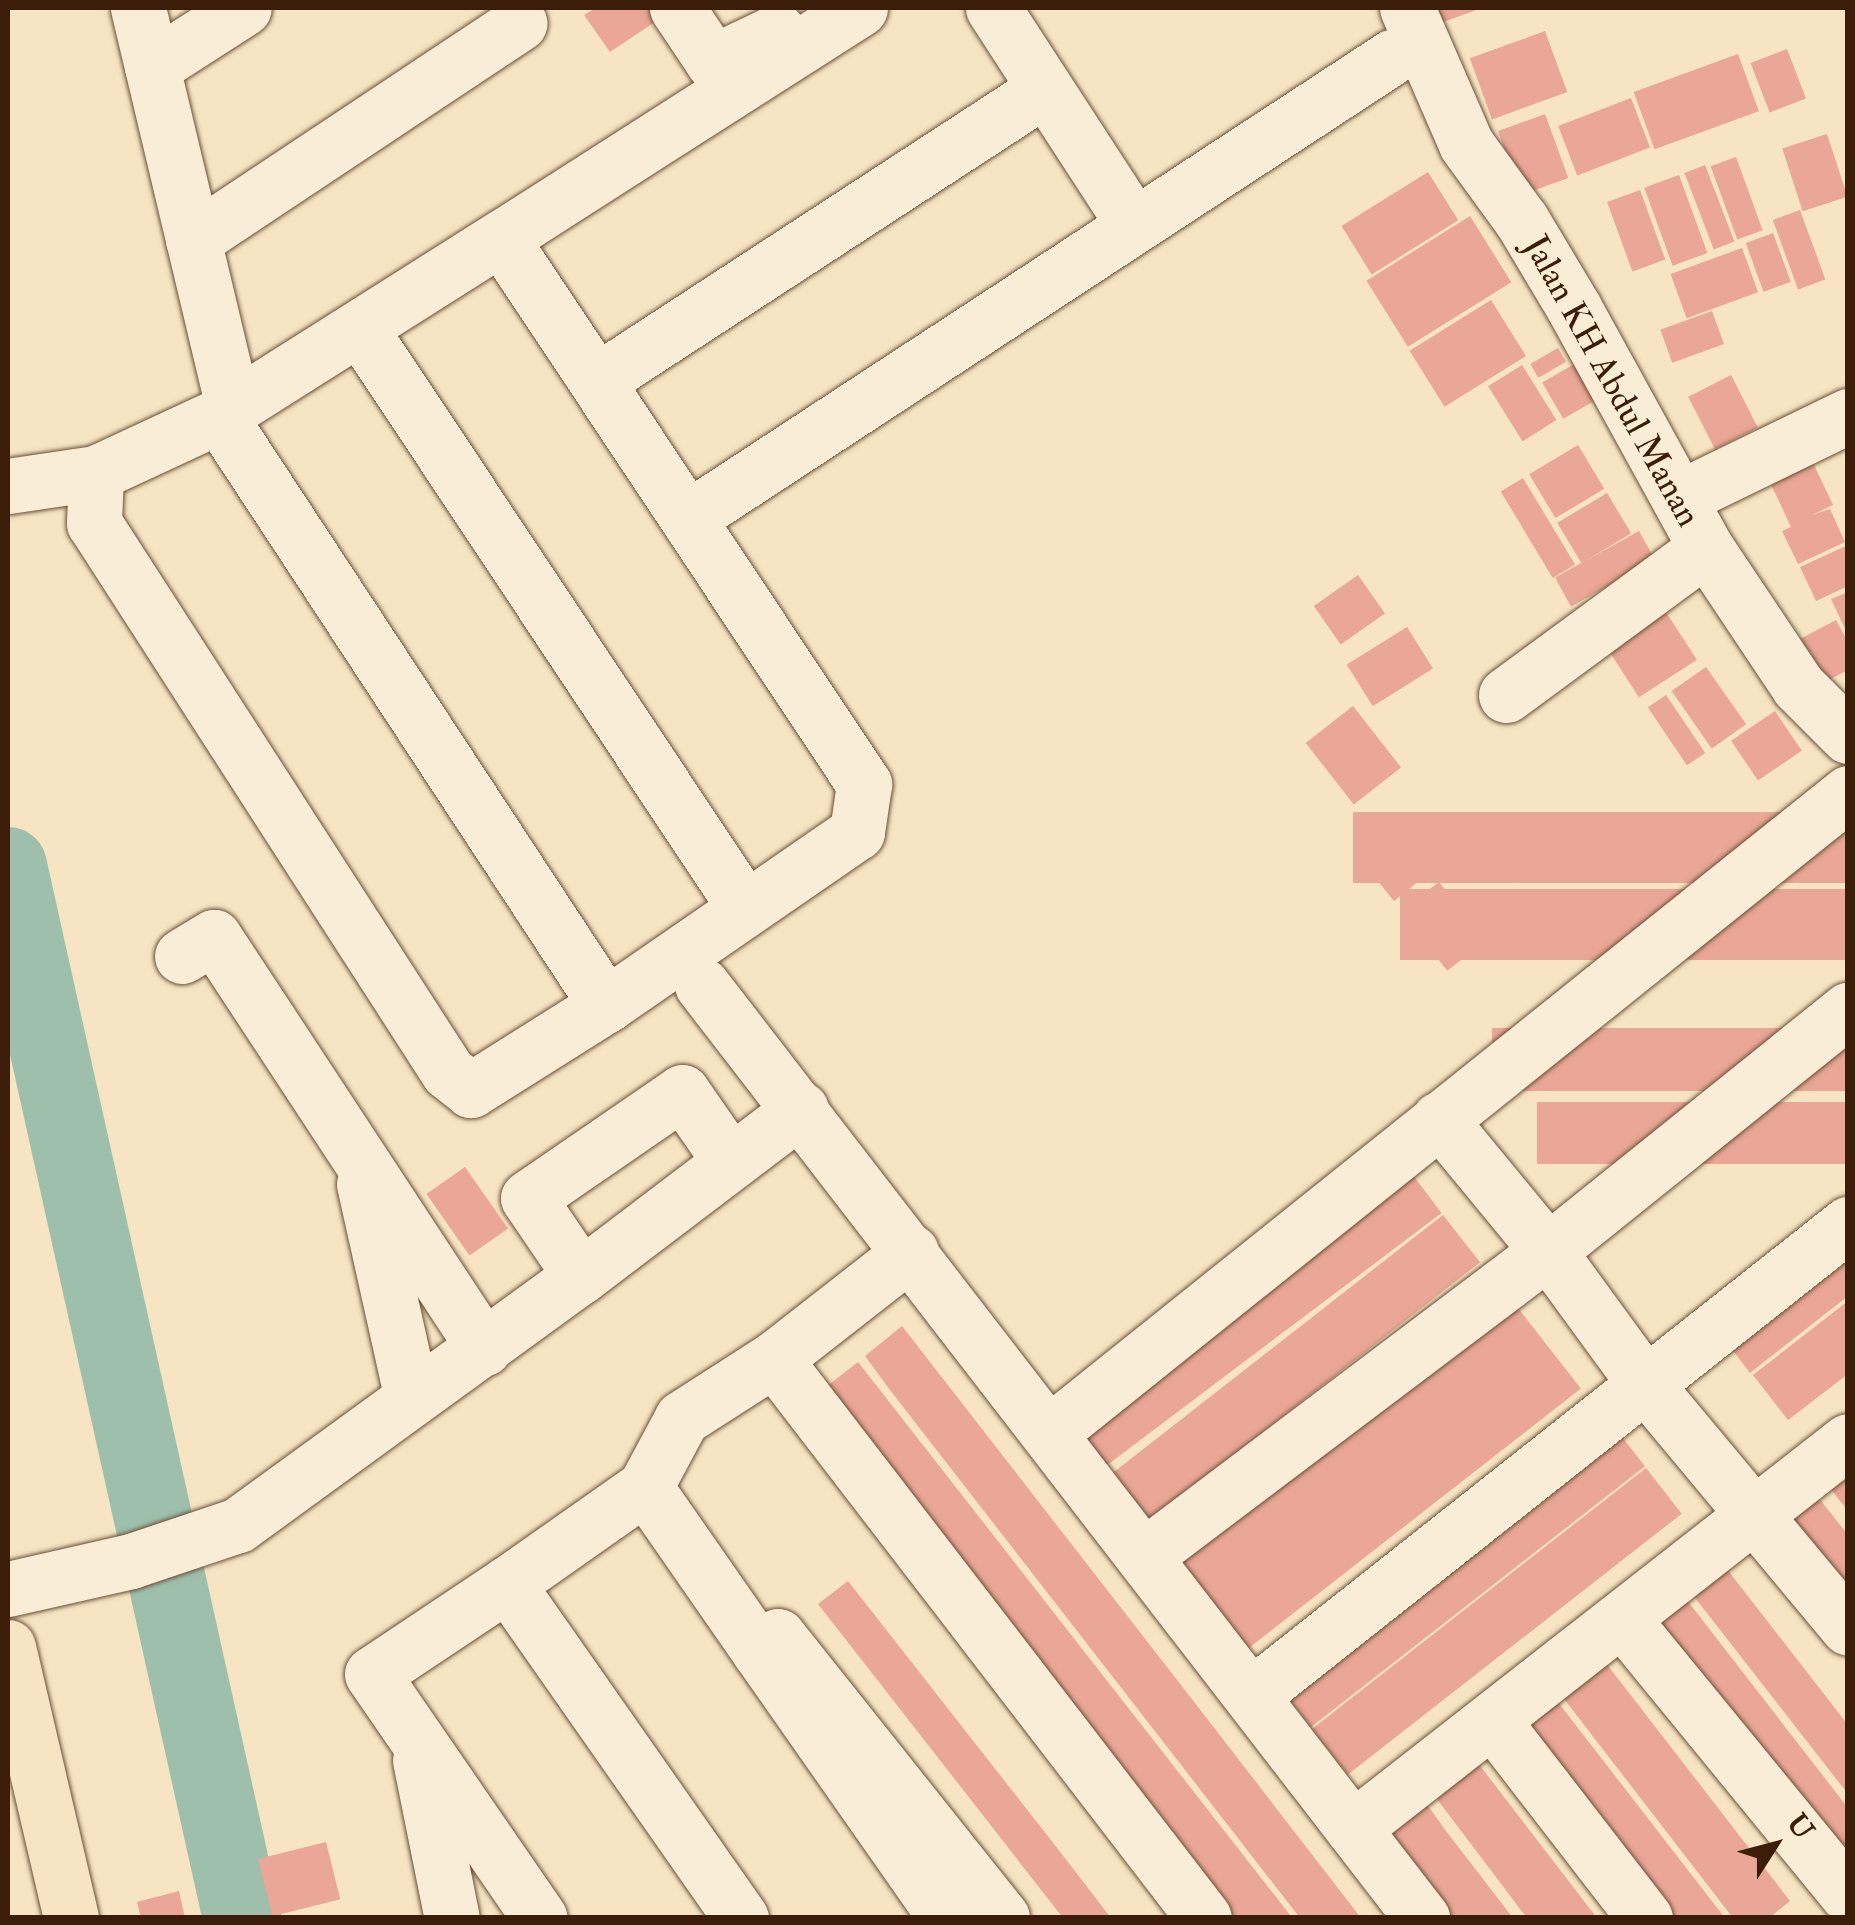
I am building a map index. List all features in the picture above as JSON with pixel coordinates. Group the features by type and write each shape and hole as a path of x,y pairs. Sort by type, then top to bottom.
{"main road":[{"path":"8,1647 71,1918"}],"street":[{"path":"138,8 193,240 226,412 606,1005"},
{"path":"152,67 244,8"},
{"path":"677,8 714,62 818,8"},
{"path":"8,486 35,478 96,473 226,412 361,330 860,8"},
{"path":"992,8 1134,226"},
{"path":"193,240 520,23"},
{"path":"688,518 1134,226 1399,32"},
{"name":"Jalan KH Abdul Manan","path":"1399,32 1466,144 1556,279 1706,548 1798,686 1848,736"},
{"path":"597,381 1045,88"},
{"path":"96,473 94,523 448,1072 471,1090 606,1005 857,832 864,784 501,238"},
{"path":"361,330 745,908"},
{"path":"1679,498 1848,416"},
{"path":"1506,695 1706,548"},
{"path":"1049,1432 1848,793"},
{"path":"182,956 214,937 355,1146 484,1348"},
{"path":"702,985 1422,1918"},
{"path":"1144,1556 1548,1251 1848,1010"},
{"path":"581,1276 528,1198 682,1092 730,1161"},
{"path":"8,1590 132,1561 238,1525 484,1348 801,1109"},
{"path":"1439,1119 1548,1251 1646,1384 1848,1628"},
{"path":"355,1146 412,1398"},
{"path":"1252,1696 1848,1224"},
{"path":"540,1918 372,1674 645,1487 682,1418 774,1359 911,1252"},
{"path":"774,1359 1204,1918"},
{"path":"1353,1828 1623,1620 1753,1511 1848,1441"},
{"path":"645,1487 946,1918"},
{"path":"507,1584 741,1918"},
{"path":"1623,1620 1848,1895"},
{"path":"759,1651 778,1636 1002,1918"},
{"path":"1492,1720 1646,1918"},
{"path":"416,1738 452,1918"}],"building":[{"path":"596,8 663,8 667,14 610,52 584,15"},
{"path":"1428,8 1482,8 1435,25"},
{"path":"1545,31 1567,92 1492,119 1470,58"},
{"path":"1787,49 1806,98 1770,112 1751,63"},
{"path":"1738,54 1759,111 1655,149 1634,92"},
{"path":"1631,98 1650,147 1577,175 1558,126"},
{"path":"1545,114 1568,178 1521,195 1498,131"},
{"path":"1827,134 1847,197 1803,211 1782,149"},
{"path":"1736,157 1763,230 1737,240 1711,166"},
{"path":"1705,165 1734,242 1714,249 1684,173"},
{"path":"1428,172 1458,220 1372,274 1341,226"},
{"path":"1679,175 1707,253 1673,266 1644,188"},
{"path":"1640,190 1665,260 1632,272 1607,202"},
{"path":"1800,210 1825,280 1798,289 1773,220"},
{"path":"1470,216 1511,282 1408,347 1367,281"},
{"path":"1773,233 1791,282 1764,292 1746,243"},
{"path":"1742,248 1758,292 1687,318 1671,274"},
{"path":"1491,300 1526,356 1445,407 1410,351"},
{"path":"1712,311 1724,344 1672,363 1660,330"},
{"path":"1558,348 1566,362 1538,378 1530,364"},
{"path":"1576,363 1597,399 1563,419 1542,382"},
{"path":"1522,365 1556,420 1523,441 1488,386"},
{"path":"1731,375 1758,428 1715,449 1688,397"},
{"path":"1578,445 1604,489 1555,518 1529,474"},
{"path":"1805,446 1833,505 1812,515 1830,509 1845,542 1798,564 1782,531 1791,527 1763,467"},
{"path":"1523,478 1575,565 1553,578 1501,491"},
{"path":"1607,493 1631,533 1581,563 1557,523"},
{"path":"1639,531 1655,560 1571,606 1555,578"},
{"path":"1848,545 1848,586 1816,601 1800,567"},
{"path":"1358,575 1385,614 1341,644 1314,606"},
{"path":"1848,592 1848,635 1831,599"},
{"path":"1662,606 1697,660 1639,697 1604,644"},
{"path":"1836,620 1848,642 1848,670 1811,689 1787,646"},
{"path":"1407,627 1433,669 1373,706 1347,665"},
{"path":"1706,667 1746,724 1712,748 1672,691"},
{"path":"1666,695 1705,753 1687,765 1648,707"},
{"path":"1353,706 1401,767 1354,804 1306,743"},
{"path":"1775,711 1802,751 1758,780 1731,741"},
{"path":"1353,812 1848,812 1848,883 1353,883"},
{"path":"1518,822 1545,857 1514,881 1487,846"},
{"path":"1402,825 1436,867 1394,901 1360,859"},
{"path":"1439,882 1485,941 1447,971 1401,912"},
{"path":"1400,889 1848,889 1848,960 1400,960"},
{"path":"1492,1028 1848,1028 1848,1091 1492,1091"},
{"path":"1537,1102 1848,1102 1848,1164 1537,1164"},
{"path":"1406,1166 1442,1213 1103,1468 1067,1421"},
{"path":"465,1167 508,1228 470,1255 426,1194"},
{"path":"1443,1215 1480,1262 1146,1523 1109,1476"},
{"path":"1848,1228 1848,1296 1750,1373 1719,1332"},
{"path":"1507,1294 1581,1389 1247,1650 1173,1555"},
{"path":"1848,1301 1848,1374 1788,1420 1753,1375"},
{"path":"902,1326 1361,1918 1300,1918 890,1390 865,1356"},
{"path":"858,1362 1291,1916 1231,1918 820,1392"},
{"path":"1608,1419 1645,1466 1311,1727 1274,1680"},
{"path":"1848,1450 1848,1511 1818,1473"},
{"path":"1646,1468 1682,1514 1348,1775 1312,1729"},
{"path":"1807,1483 1848,1535 1848,1603 1774,1509"},
{"path":"1723,1564 1848,1725 1848,1794 1689,1590"},
{"path":"848,1581 1111,1918 1063,1918 818,1604"},
{"path":"1683,1595 1848,1808 1848,1876 1649,1621"},
{"path":"1595,1649 1790,1901 1769,1918 1733,1918 1551,1682"},
{"path":"1547,1688 1725,1918 1656,1918 1503,1721"},
{"path":"1468,1750 1597,1918 1527,1918 1424,1782"},
{"path":"1416,1789 1513,1918 1445,1918 1375,1823"},
{"path":"326,1842 340,1899 272,1916 258,1859"},
{"path":"179,1891 185,1918 141,1918 137,1902"}],"waterway":[{"path":"8,866 242,1918"}]}
